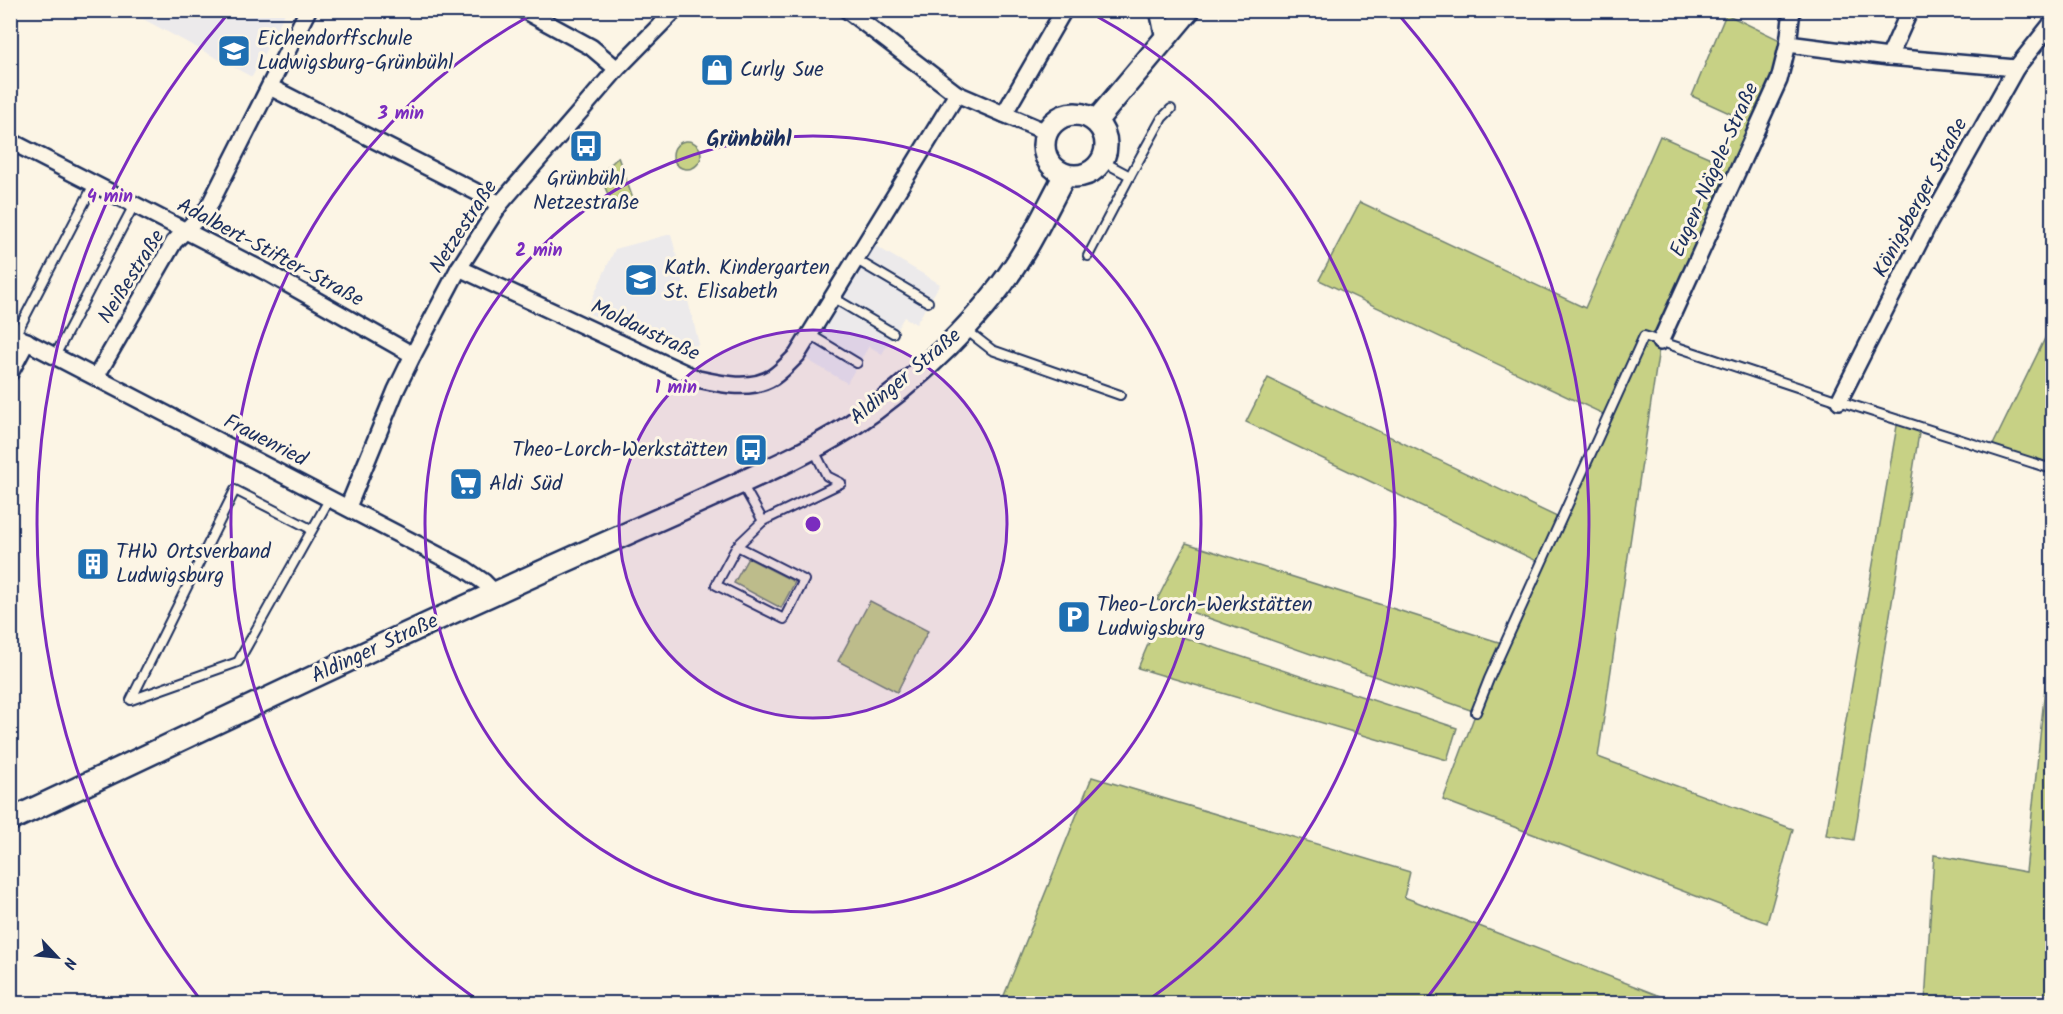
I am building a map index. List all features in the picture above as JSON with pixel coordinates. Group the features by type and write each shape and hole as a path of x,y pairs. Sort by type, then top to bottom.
{"main road":[{"path":"1096,121 1189,10"},
{"path":"1078,113 1096,121 1103,129 1106,140 1106,151 1102,161 1090,173 1082,176 1065,175 1055,170 1045,153 1044,142 1047,132 1059,117 1078,113"},
{"name":"Aldinger Straße","path":"10,820 495,593 741,483 848,427 928,364 964,328 1006,277 1025,249 1065,175"}],"street":[{"name":"Neißestraße","path":"96,377 174,242 208,208 308,10"},
{"path":"523,10 591,47 617,69"},
{"name":"Netzestraße","path":"348,507 396,390 413,355 459,268 500,204 617,69 675,10"},
{"path":"847,10 957,94 1047,132"},
{"path":"1004,114 1064,10"},
{"path":"1158,10 1164,39"},
{"name":"Eugen-Nägele-Straße","path":"1660,342 1779,80 1788,44 1792,10"},
{"path":"1889,57 1910,10"},
{"name":"Königsberger Straße","path":"1839,401 1929,224 2016,68 2052,23"},
{"path":"1788,44 1889,57 2016,68"},
{"path":"270,87 500,204"},
{"name":"Moldaustraße","path":"459,268 688,374 724,385 752,384 772,378 797,355 957,94"},
{"name":"Adalbert-Stifter-Straße","path":"10,141 268,273 413,355"},
{"path":"10,373 18,337"},
{"name":"Frauenried","path":"18,337 465,569 495,593"}],"lane":[{"path":"1088,256 1162,118 1171,109"},
{"path":"1102,161 1130,176"},
{"path":"18,337 94,184"},
{"path":"55,356 135,205"},
{"path":"855,259 928,302"},
{"path":"832,297 893,333"},
{"path":"964,328 992,350 1120,395"},
{"path":"810,334 857,363"},
{"path":"1476,712 1644,336 2052,469"},
{"path":"737,546 804,580 784,619 716,585 737,546 763,521 841,483 827,476 813,447"},
{"path":"741,483 763,521"},
{"path":"311,529 235,490 132,700 238,662 330,498"}],"shaded area":[{"name":"Eichendorffschule Ludwigsburg-Grünbühl","path":"128,11 286,11 252,77"},
{"name":"Kath. Kindergarten St. Elisabeth","path":"671,234 699,344 691,349 650,329 632,334 586,312 615,249"},
{"path":"874,245 940,284 916,324 904,317 882,354 869,346 847,383 806,359"}],"green space":[{"path":"1726,14 1788,44 1660,342 1598,757 1793,829 1767,923 1443,800 1476,712 1157,600 1186,543 1505,644 1541,563 1246,422 1268,378 1561,519 1608,416 1319,280 1360,202 1585,308 1660,136 1713,159 1736,116 1692,96"},
{"path":"687,141 697,145 701,155 697,165 687,169 677,165 673,155 677,145"},
{"path":"618,157 633,199 611,202 600,175"},
{"path":"2052,324 2052,469 1991,449"},
{"path":"1898,420 1920,427 1854,840 1826,835"},
{"path":"748,558 795,582 781,608 734,583"},
{"path":"870,601 928,631 897,692 838,661"},
{"path":"2052,620 2052,1003 1925,1003 1934,855 2026,872"},
{"path":"1155,628 1457,728 1447,760 1138,668"},
{"path":"1092,777 1410,872 1404,897 1678,1003 1001,1003"}],"place":[{"name":"Eichendorffschule Ludwigsburg-Grünbühl","path":"234,51"},
{"name":"Curly Sue","path":"717,70"},
{"name":"Grünbühl Netzestraße","path":"586,146"},
{"name":"Kath. Kindergarten St. Elisabeth","path":"641,280"},
{"name":"Theo-Lorch-Werkstätten","path":"751,450"},
{"name":"Aldi Süd","path":"466,484"},
{"name":"THW Ortsverband Ludwigsburg","path":"93,564"},
{"name":"Theo-Lorch-Werkstätten Ludwigsburg","path":"1074,617"}],"district":[{"name":"Grünbühl","path":"749,140"}]}
